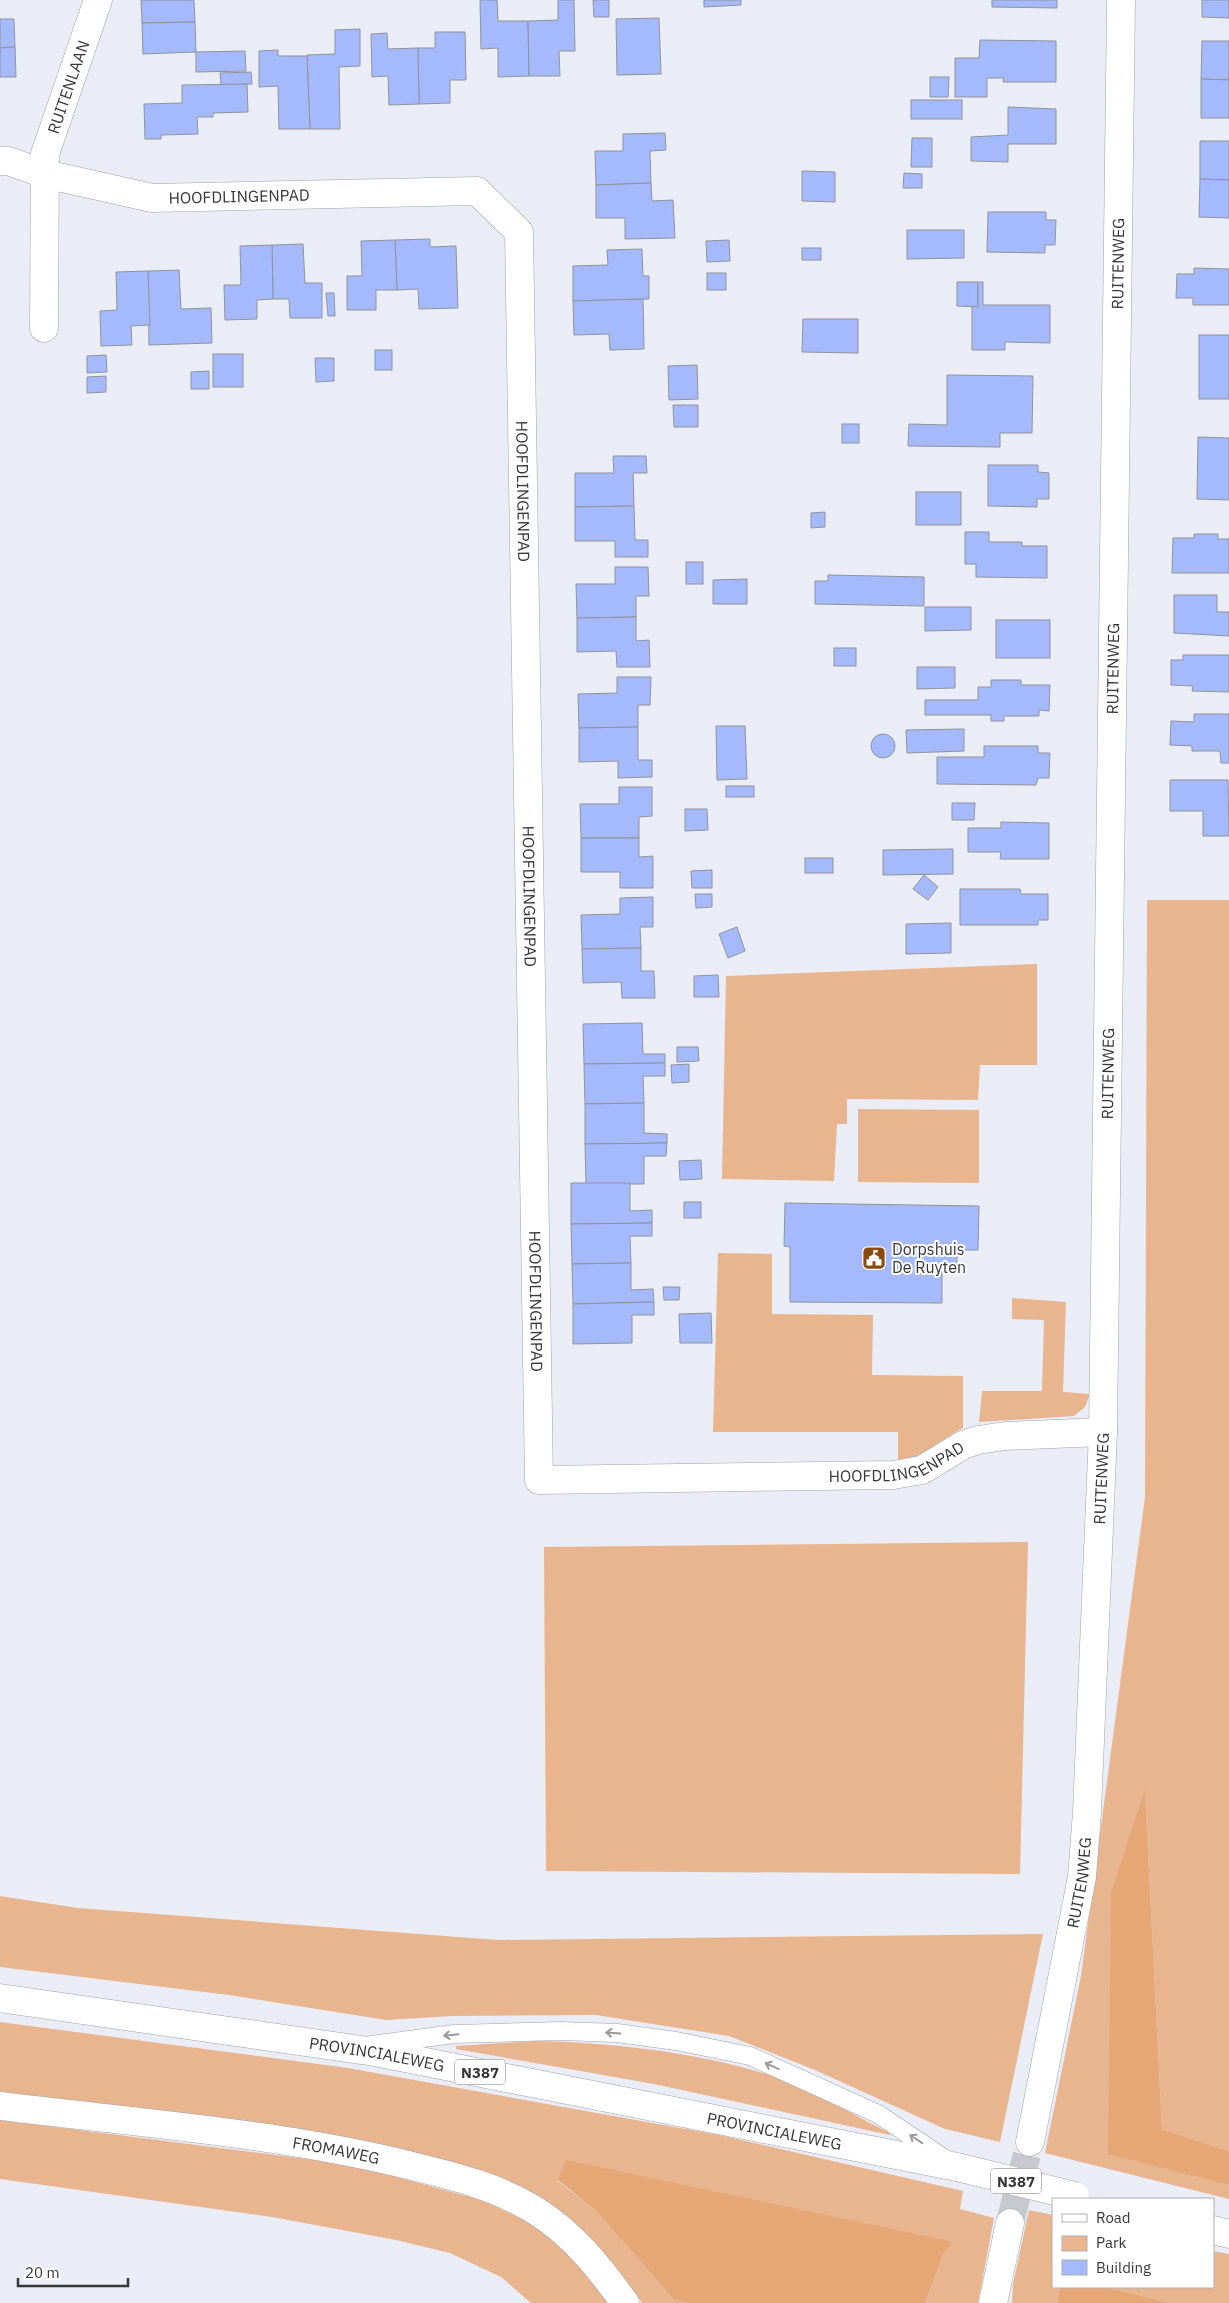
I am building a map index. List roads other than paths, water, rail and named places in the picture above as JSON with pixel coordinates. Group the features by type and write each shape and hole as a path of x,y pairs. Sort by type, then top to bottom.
{"main road":[{"name":"RUITENLAAN","path":"45,174 45,154 98,0"},
{"name":"RUITENWEG","path":"1030,2142 1066,1969 1082,1877 1087,1812 1103,1432 1121,0"},
{"name":"HOOFDLINGENPAD","path":"0,161 8,161 45,174 152,198 477,191 519,232 539,1480 893,1475 922,1470 963,1445 978,1440 1005,1436 1103,1432"},
{"path":"44,328 45,174"},
{"name":"PROVINCIALEWEG","path":"0,1998 349,2048 957,2167"},
{"name":"FROMAWEG","path":"0,2106 201,2130 370,2155 490,2188 513,2198 556,2225 598,2265 625,2303"},
{"name":"N387","path":"957,2167 1082,2198"},
{"path":"993,2303 1010,2223"},
{"path":"1214,2230 1229,2234"}],"lane":[{"path":"349,2048 454,2034 560,2031 617,2033 750,2056 878,2114 957,2167"}],"tunnel":[{"path":"1010,2223 1030,2142"}],"place":[{"name":"Dorpshuis De Ruyten","path":"874,1258"}]}
